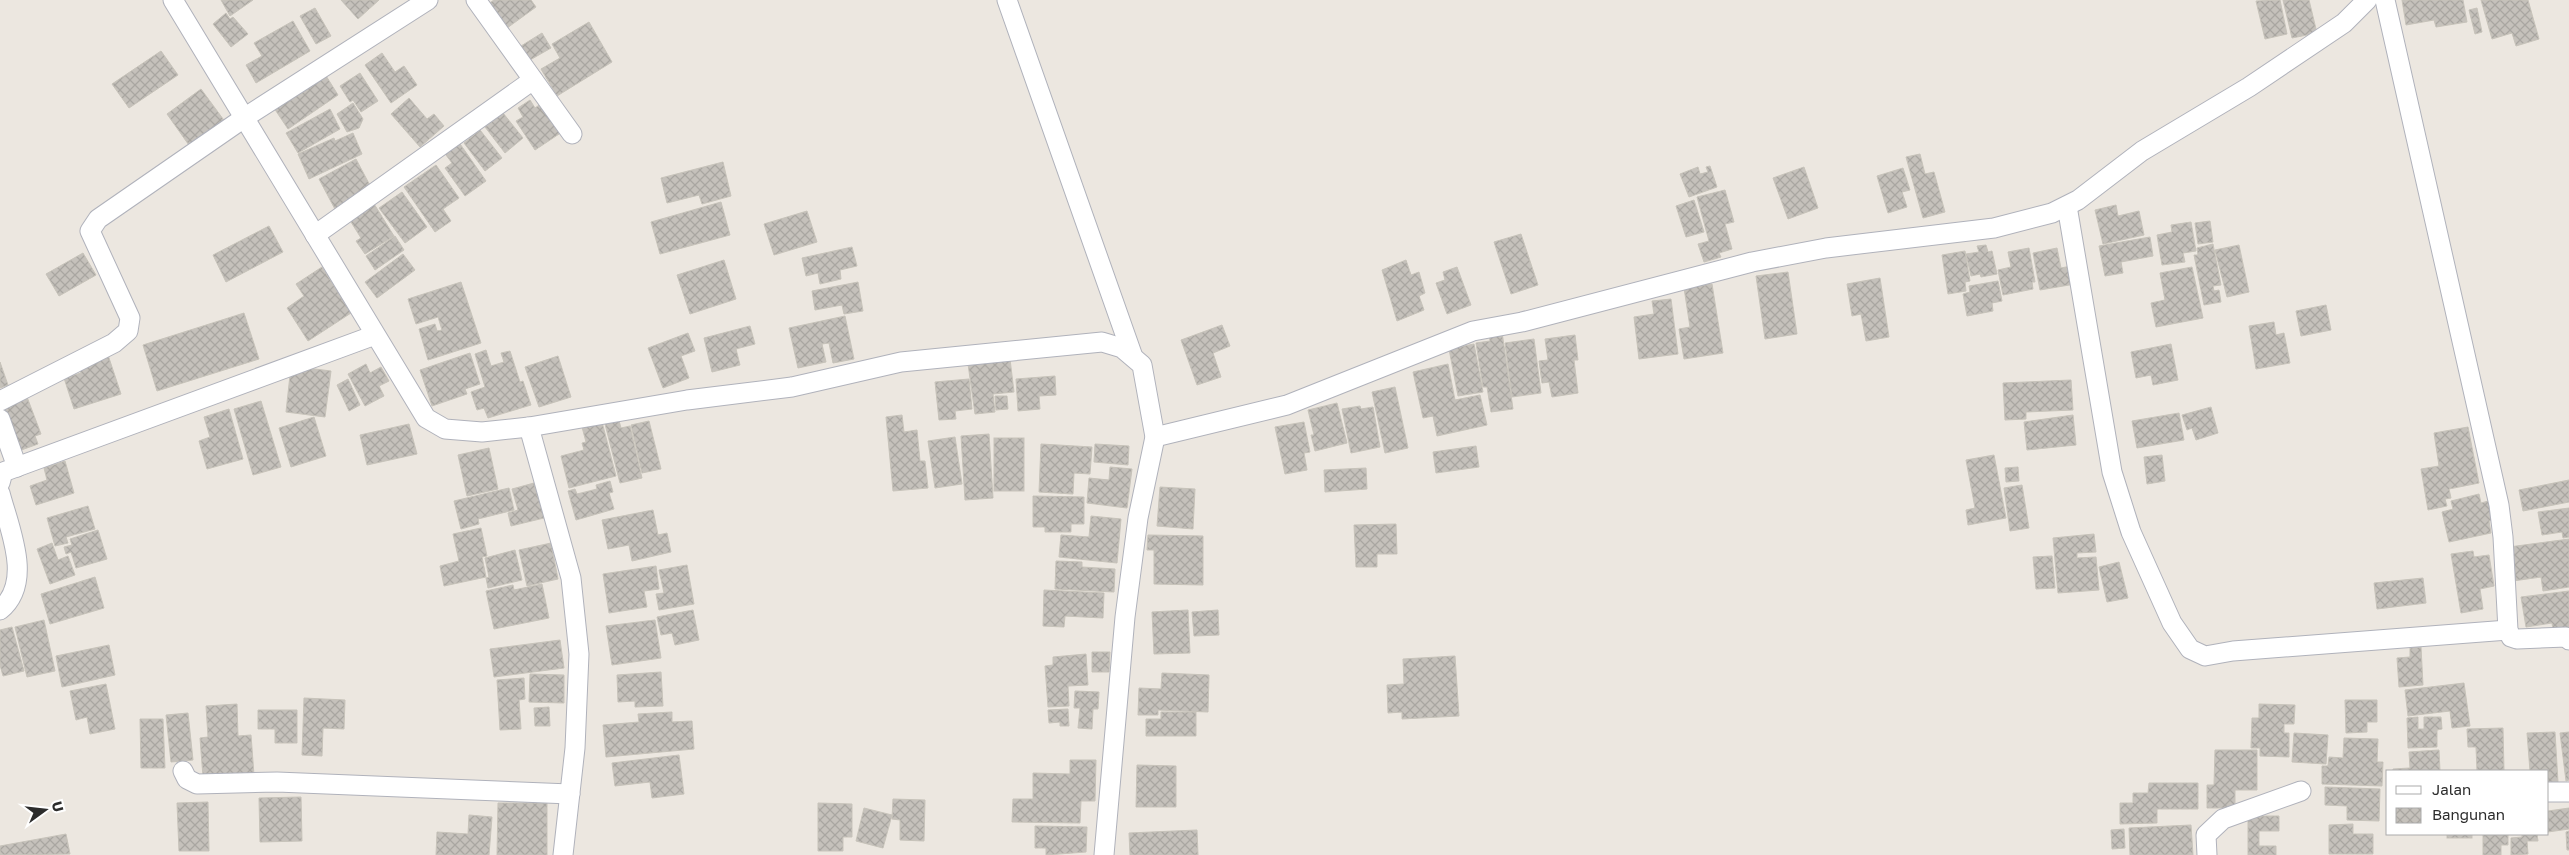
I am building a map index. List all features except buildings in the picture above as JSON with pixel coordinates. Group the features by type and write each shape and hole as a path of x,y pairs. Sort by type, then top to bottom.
{"street":[{"path":"173,0 426,418 445,430 482,432 529,427 687,400 792,387 901,362 1102,342 1132,354"},
{"path":"0,401 114,343 128,331 130,318 90,231 98,219 244,118 428,0"},
{"path":"476,0 572,134"},
{"path":"1007,0 1132,354 1142,365 1156,437 1138,518 1124,617 1104,855"},
{"path":"1156,437 1288,405 1473,331 1522,322 1752,262 1826,248 1994,228 2052,213 2078,200 2142,151 2249,87 2344,23 2367,0"},
{"path":"2385,0 2499,505 2503,537 2508,630 2512,636 2517,638 2566,637 2569,640"},
{"path":"316,235 534,80"},
{"path":"2066,206 2112,472 2131,532 2172,623 2190,649 2205,656 2233,651 2508,630"},
{"path":"0,483 3,472 375,335"},
{"path":"0,420 16,467"},
{"path":"529,427 571,578 579,654 575,748 563,855"},
{"path":"0,493 19,575 9,602 0,610"},
{"path":"183,771 187,779 197,784 276,782 570,794"},
{"path":"2207,855 2206,834 2223,820 2301,791"},
{"path":"2549,792 2569,792"}]}
